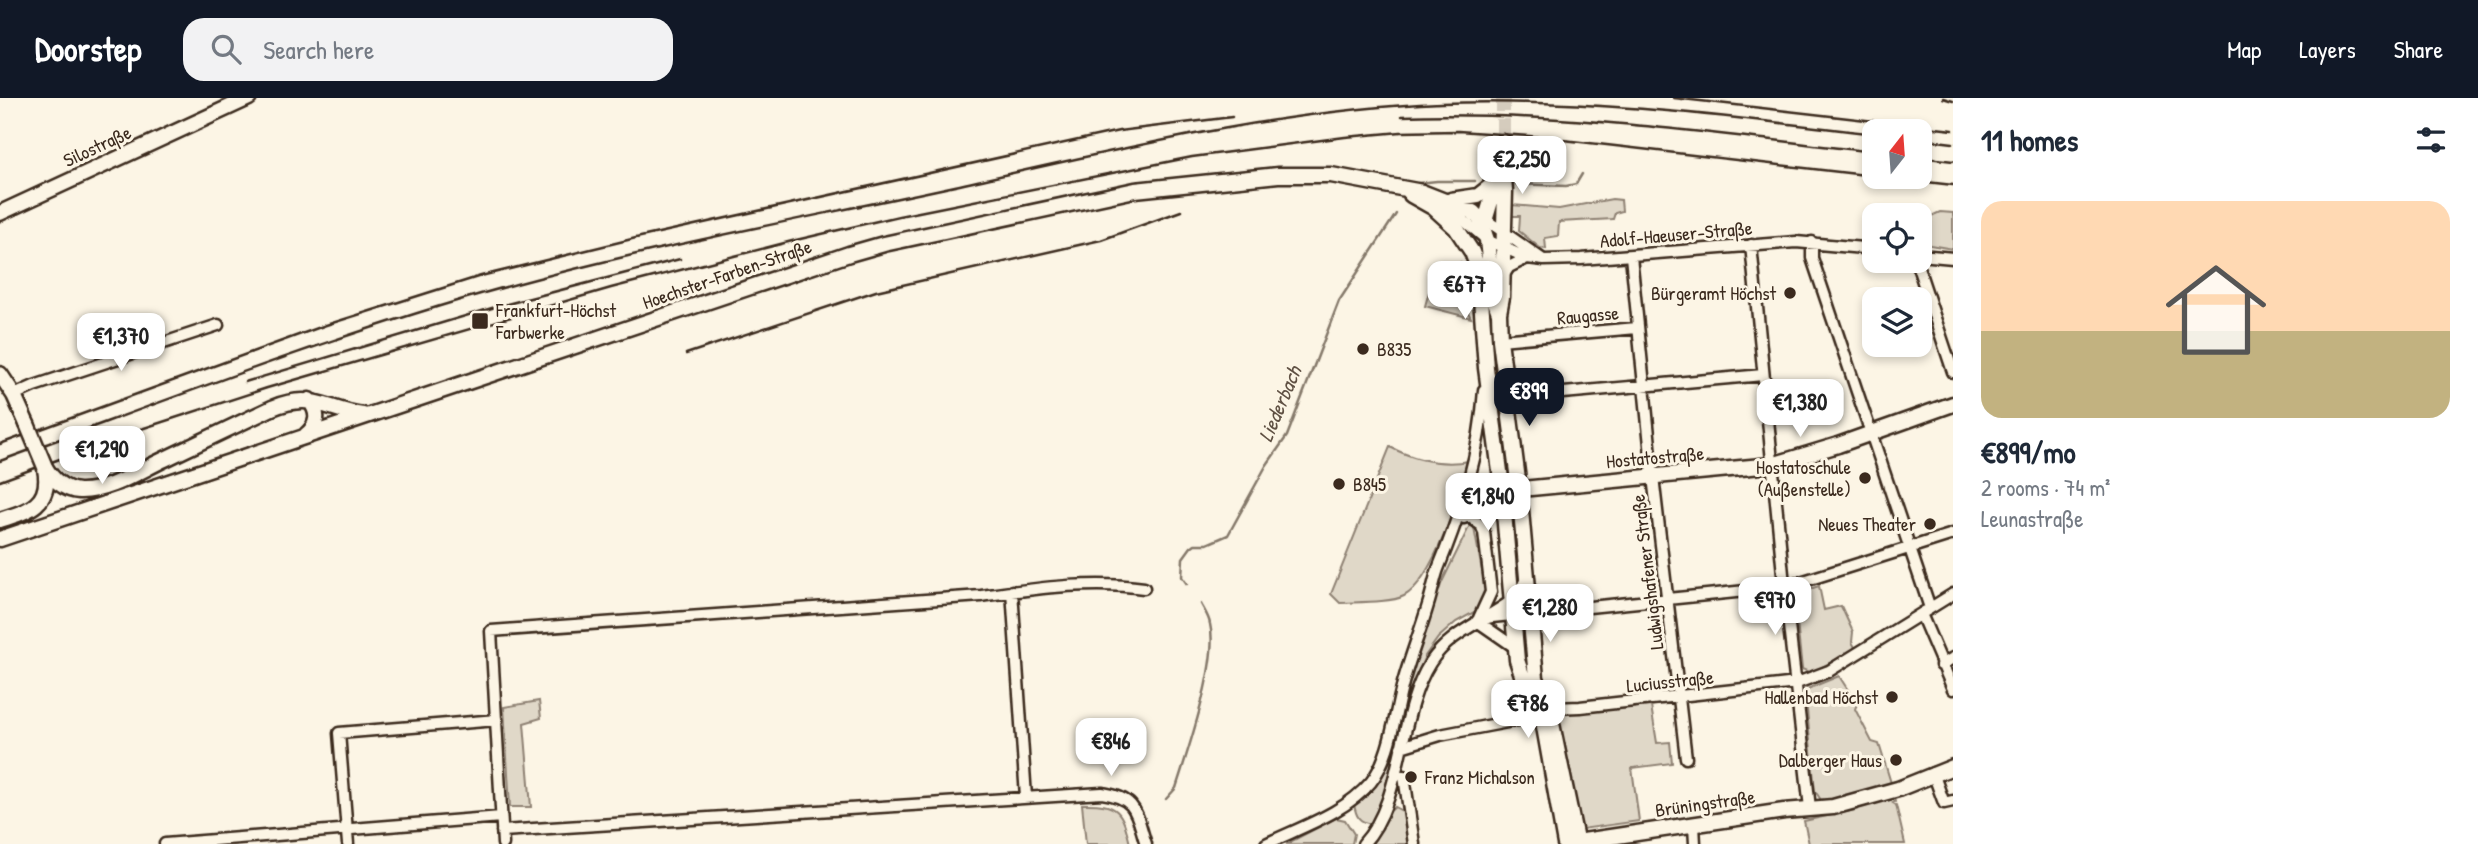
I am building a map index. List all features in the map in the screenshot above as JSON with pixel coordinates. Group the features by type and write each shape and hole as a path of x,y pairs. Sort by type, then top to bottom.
{"main road":[{"name":"Silostraße","path":"0,213 249,98"},
{"path":"1479,271 1490,236 1503,161 1503,142"},
{"path":"1499,313 1493,296 1490,236 1497,181 1503,161"},
{"name":"Hoechster-Farben-Straße","path":"0,539 803,269 897,241 1104,195 1182,184 1309,174 1340,176 1422,192 1447,200 1473,212 1490,236"},
{"name":"Hoechster-Farben-Straße","path":"1447,200 1470,198 1497,181"},
{"path":"1393,187 1434,208 1456,228 1472,252 1479,271 1486,368 1502,491 1516,648 1520,671 1541,705"},
{"path":"1490,236 1501,282 1500,340 1518,488 1536,678 1569,843"},
{"path":"0,374 14,395 48,475 64,487 77,491 103,486 291,401 309,400 350,413 368,415"},
{"path":"304,437 311,431 316,419 315,409 309,400"},
{"name":"Hostatostraße","path":"1502,491 1772,465 1953,404"},
{"path":"0,520 25,512 40,500 46,491 48,475"},
{"name":"Brüningstraße","path":"1569,843 1606,840 1810,808 1833,807 1898,789 1953,767"}],"street":[{"path":"1418,198 1433,202 1456,214 1490,236 1519,243 1544,260"},
{"name":"Adolf-Haeuser-Straße","path":"1490,236 1527,258 1544,260 1631,256 1751,244 1812,242 1862,248"},
{"path":"1812,242 1812,258 1930,608"},
{"path":"1751,244 1772,465 1810,808"},
{"name":"Ludwigshafener Straße","path":"1631,256 1686,758"},
{"path":"1932,256 1953,258"},
{"path":"1501,282 1509,267 1527,258"},
{"path":"1920,273 1953,372"},
{"path":"14,395 218,325"},
{"name":"Raugasse","path":"1500,340 1637,328"},
{"path":"1269,843 1336,810 1364,789 1378,770 1437,571 1457,526 1478,451 1486,368"},
{"path":"1508,398 1763,375"},
{"path":"1457,526 1481,499 1502,491"},
{"path":"1467,515 1481,525 1484,532 1491,592 1477,621"},
{"path":"1513,604 1529,614 1785,587 1953,534"},
{"path":"1363,844 1384,814 1419,686 1430,663 1446,645 1477,621 1513,604 1526,578"},
{"path":"503,844 491,631 1112,584 1144,588"},
{"path":"1012,591 1026,797"},
{"name":"Luciusstraße","path":"1541,705 1554,708 1580,707 1797,683 1829,671 1953,593"},
{"path":"1513,604 1529,614"},
{"path":"1921,614 1952,686"},
{"path":"1477,621 1516,648"},
{"path":"1941,665 1953,658"},
{"path":"1401,747 1426,739 1524,719 1541,705"},
{"path":"348,844 339,733 496,720"},
{"path":"1409,720 1416,734 1426,739"},
{"path":"1933,773 1948,802"},
{"path":"1404,776 1414,844"},
{"path":"502,831 1102,793 1125,798 1135,807 1146,844"},
{"path":"165,844 501,817"},
{"path":"1694,825 1695,844"}],"shaded area":[{"path":"1612,199 1621,200 1622,211 1615,213 1613,219 1559,222 1558,236 1545,238 1546,249 1540,248 1519,231 1520,216 1511,216 1512,205 1559,209"},
{"path":"1940,212 1953,213 1953,249 1932,245 1932,216"},
{"path":"1460,263 1465,306 1471,318 1425,306 1434,274 1453,272"},
{"path":"1390,447 1428,461 1469,461 1444,535 1415,587 1404,596 1391,600 1340,603 1331,594"},
{"path":"1470,525 1474,528 1486,592 1483,602 1476,611 1456,622 1438,638 1425,656 1415,680 1381,807 1372,824 1364,822 1357,816 1354,804 1373,788 1387,761 1417,650 1442,582"},
{"path":"1819,586 1824,610 1841,606 1853,632 1852,642 1856,649 1811,673 1802,669 1794,594"},
{"path":"1839,676 1857,704 1855,709 1872,742 1879,744 1891,783 1827,802 1821,800 1815,791 1805,690"},
{"path":"539,701 541,718 524,723 531,807 510,807 504,707"},
{"path":"1651,706 1657,743 1670,742 1672,763 1632,768 1639,821 1582,829 1557,714"},
{"path":"1893,795 1905,844 1809,844 1804,821 1855,810"},
{"path":"1082,804 1104,805 1117,811 1130,844 1086,844"},
{"path":"1395,807 1406,813 1410,844 1372,844 1388,813"},
{"path":"1336,818 1345,820 1354,834 1352,844 1286,844"}],"waterway":[{"name":"Liederbach","path":"1516,184 1566,186 1576,184 1582,174"},
{"name":"Liederbach","path":"1418,183 1475,181"},
{"name":"Liederbach","path":"1187,584 1182,577 1183,558 1195,544 1207,544 1228,535 1266,466 1287,436 1339,301 1396,214"},
{"name":"Liederbach","path":"1166,799 1176,788 1206,682 1212,640 1209,621 1201,604"}],"tunnel":[{"path":"1503,98 1503,142"}],"railway":[{"path":"1674,98 1953,130"},
{"path":"1943,98 1953,101"},
{"path":"0,461 362,331 542,277 1136,146 1257,123 1379,107 1495,102 1658,110 1862,133"},
{"path":"1402,116 1461,115 1580,120 1862,151"},
{"path":"0,444 326,325 481,276 636,238 1119,131 1232,117"},
{"path":"0,481 141,429 267,388 611,288 899,216 1192,157 1345,137 1458,131 1529,136 1862,175"},
{"path":"1932,140 1953,143"},
{"path":"1932,158 1953,161"},
{"path":"1932,183 1953,185"},
{"path":"686,354 876,291 1101,240 1181,211"},
{"path":"245,382 492,308 680,259"}],"place":[{"name":"Bürgeramt Höchst","path":"1790,293"},
{"name":"Frankfurt-Höchst Farbwerke","path":"480,321"},
{"name":"B835","path":"1363,349"},
{"name":"Hostatoschule (Außenstelle)","path":"1865,478"},
{"name":"B845","path":"1339,484"},
{"name":"Neues Theater","path":"1930,524"},
{"name":"Hallenbad Höchst","path":"1892,697"},
{"name":"Dalberger Haus","path":"1896,760"},
{"name":"Franz Michalson","path":"1411,777"}]}
